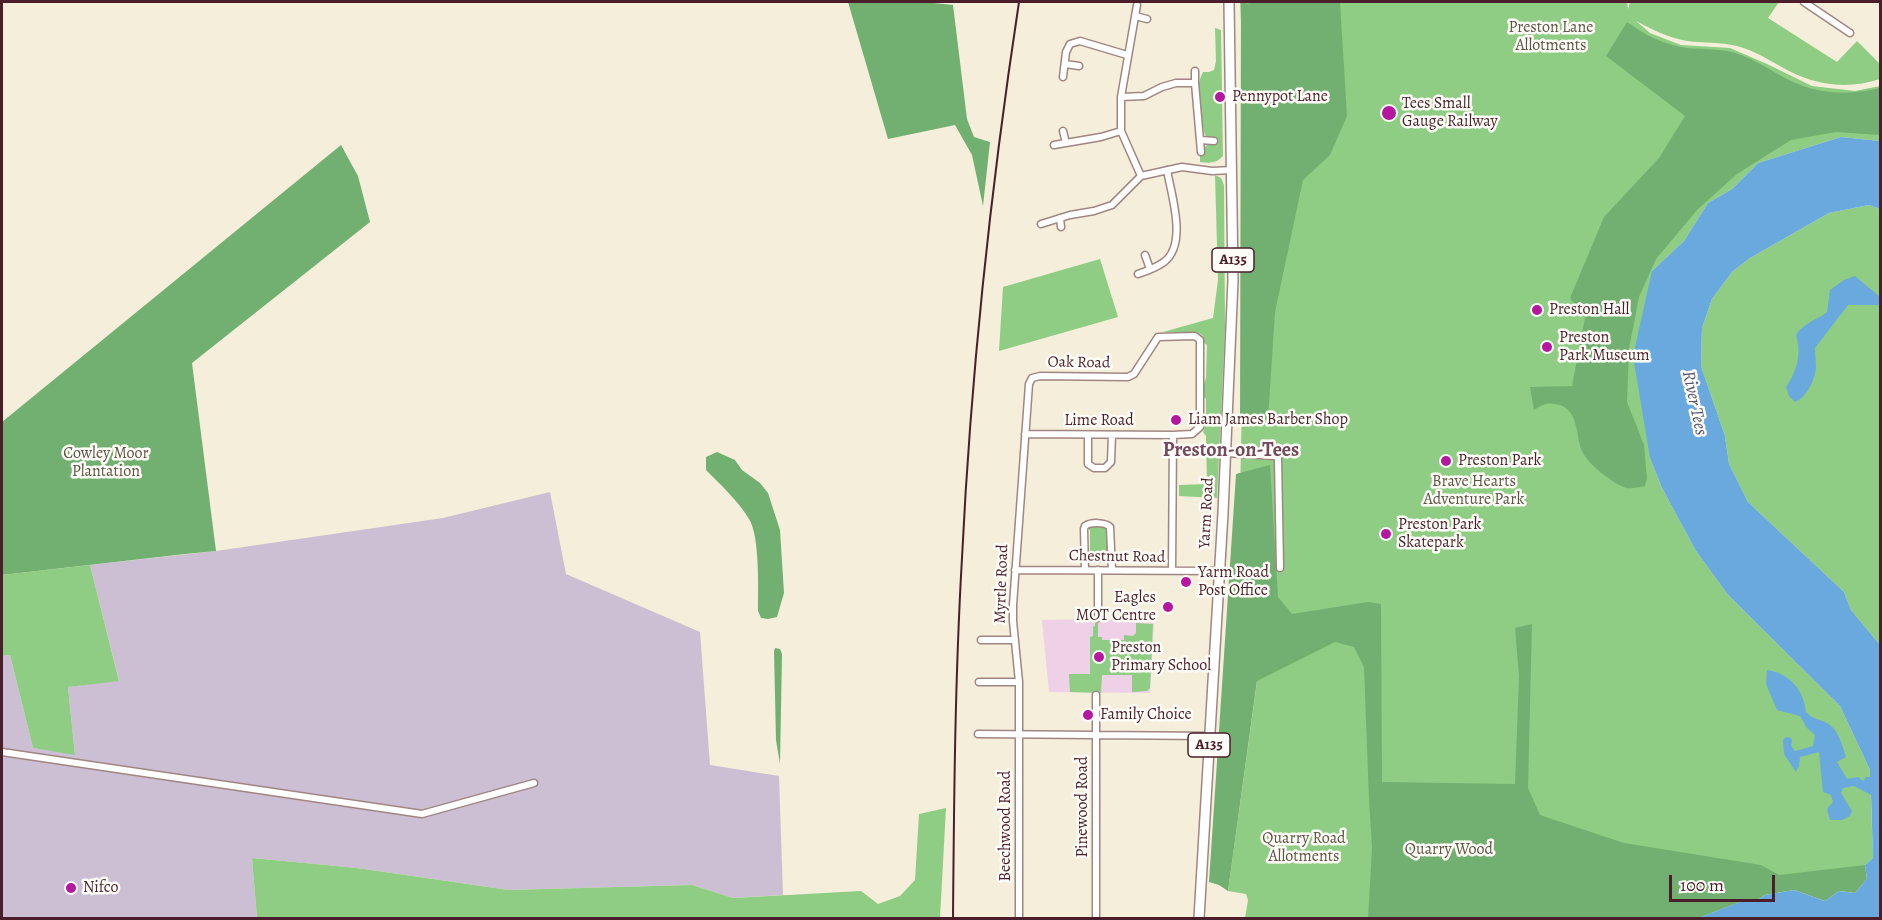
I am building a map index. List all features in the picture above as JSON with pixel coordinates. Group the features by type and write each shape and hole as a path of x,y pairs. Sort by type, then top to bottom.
{"main road":[{"name":"Yarm Road","path":"1199,918 1233,280 1229,2"}],"street":[{"path":"1804,2 1850,33"},
{"path":"1137,5 1121,97 1121,131 1141,176"},
{"path":"1135,16 1147,19"},
{"path":"1063,77 1066,52 1070,44 1080,41 1127,55"},
{"path":"1065,64 1079,66"},
{"path":"1195,71 1196,111 1202,152"},
{"path":"1121,97 1144,96 1176,83 1195,83"},
{"path":"1063,131 1066,143"},
{"path":"1054,145 1121,131"},
{"path":"1201,140 1214,141"},
{"path":"1041,224 1094,212 1112,205 1141,176 1182,167 1212,171 1232,170"},
{"path":"1138,274 1166,261 1175,248 1177,229 1175,208 1167,170"},
{"path":"1060,218 1061,227"},
{"path":"1144,255 1150,269"},
{"name":"Oak Road","path":"1025,434 1029,384 1032,378 1040,376 1128,377 1134,374 1158,337 1198,338"},
{"name":"Lime Road","path":"1025,434 1192,434 1200,427 1201,343 1198,338"},
{"name":"Myrtle Road","path":"1020,734 1019,682 1012,605 1025,434"},
{"path":"1088,435 1088,464 1094,468 1106,468 1111,462 1112,435"},
{"path":"1172,571 1173,435"},
{"path":"1225,453 1276,456 1278,459 1280,568"},
{"path":"1085,570 1084,529 1090,523 1106,524 1110,527 1112,570"},
{"name":"Chestnut Road","path":"1015,570 1219,571"},
{"path":"1098,570 1098,618"},
{"path":"981,640 1015,640"},
{"path":"979,682 1019,682"},
{"name":"Pinewood Road","path":"1096,695 1096,918"},
{"path":"978,734 1210,736"},
{"name":"Beechwood Road","path":"1019,918 1020,734"},
{"path":"2,752 422,814 534,783"}],"shaded area":[{"path":"550,492 566,574 700,632 710,765 779,776 783,895 733,898 692,885 509,890 357,868 252,858 257,918 2,918 2,656 10,655 33,748 75,754 68,687 119,680 90,565 216,551 443,518"},
{"name":"Preston Primary School","path":"1095,619 1154,623 1150,693 1049,692 1042,620"}],"green space":[{"path":"848,2 924,2 953,5 967,119 974,137 990,142 983,206 972,155 955,125 888,139"},
{"name":"Preston Park","path":"1240,2 1627,2 1628,9 1630,2 1779,2 1768,18 1837,62 1857,41 1880,64 1880,79 1846,85 1824,83 1802,77 1744,48 1680,40 1636,21 1650,33 1681,45 1730,48 1812,86 1855,91 1880,86 1880,141 1841,137 1758,163 1732,189 1708,203 1684,241 1652,271 1650,458 1662,488 1696,551 1728,595 1840,706 1870,770 1873,858 1865,865 1740,902 1698,918 1245,918 1248,900 1246,894 1228,891 1257,682 1240,495 1245,261 1244,80"},
{"path":"1241,2 1247,4 1253,2 1340,2 1347,116 1330,155 1303,180 1275,312 1268,419 1240,422"},
{"path":"1627,22 1652,38 1666,43 1741,55 1812,89 1841,93 1880,88 1880,135 1836,132 1791,140 1737,174 1698,209 1656,259 1639,297 1629,349 1627,402 1644,445 1647,478 1645,486 1631,488 1621,486 1609,478 1586,458 1574,419 1566,408 1550,403 1534,410 1530,387 1572,386 1585,318 1570,298 1604,217 1659,158 1685,116 1606,56"},
{"path":"1215,28 1221,30 1223,156 1215,162 1206,163 1200,162 1200,153 1205,153 1205,147 1208,144 1216,144 1216,139 1205,135 1198,103 1198,87 1203,72 1214,70"},
{"name":"Cowley Moor Plantation","path":"341,145 358,176 370,222 192,363 216,551 2,575 2,422"},
{"path":"1215,175 1221,178 1224,185 1225,328 1217,498 1179,496 1179,485 1207,484 1206,436 1202,429 1206,422 1206,399 1203,396 1207,345 1204,343 1203,336 1197,332 1163,332 1213,318 1218,280"},
{"path":"1869,205 1880,209 1880,645 1851,610 1844,592 1748,502 1729,464 1725,436 1701,366 1702,328 1712,299 1732,272 1750,258 1829,213"},
{"path":"1100,259 1118,317 999,351 1003,287"},
{"path":"717,452 735,460 742,470 760,483 768,493 780,530 784,593 777,617 761,618 758,611 757,550 753,527 745,512 706,470 706,457"},
{"name":"Quarry Wood","path":"1270,465 1278,597 1292,614 1368,602 1381,604 1382,782 1515,784 1519,676 1515,628 1532,624 1528,788 1540,815 1624,843 1761,865 1779,875 1865,865 1867,879 1855,893 1839,891 1825,901 1794,890 1765,895 1756,901 1740,902 1698,918 1368,918 1372,848 1364,667 1354,647 1335,642 1257,681 1228,891 1209,882 1236,474"},
{"path":"1090,526 1105,526 1108,529 1108,563 1089,563 1087,560 1090,557 1090,530 1088,529"},
{"path":"90,565 119,681 68,687 75,755 33,748 10,655 2,656 2,575"},
{"path":"1095,620 1098,620 1098,637 1102,637 1102,640 1124,640 1124,635 1133,636 1136,633 1136,623 1153,624 1150,688 1147,691 1132,692 1132,675 1102,675 1101,693 1070,692 1069,674 1090,674 1090,637 1093,636"},
{"path":"775,648 780,649 782,654 780,764 776,740"},
{"path":"946,808 940,918 257,918 252,858 357,868 509,890 692,885 733,898 861,891 878,904 900,896 915,880 919,814"}],"water":[{"name":"River Tees","path":"1841,137 1880,141 1880,209 1869,205 1829,213 1750,258 1732,272 1712,299 1702,328 1701,366 1725,436 1729,464 1748,502 1844,592 1851,610 1880,645 1880,918 1698,918 1740,902 1756,901 1765,895 1794,890 1825,901 1839,891 1855,893 1867,879 1865,865 1873,858 1871,795 1854,786 1843,788 1841,793 1852,811 1850,816 1842,820 1830,820 1827,809 1833,802 1831,795 1823,792 1819,752 1800,757 1796,772 1784,754 1783,740 1786,737 1791,738 1791,746 1795,751 1813,746 1815,735 1807,728 1800,716 1777,710 1766,684 1767,670 1782,675 1794,684 1805,704 1806,712 1831,726 1840,738 1846,757 1837,762 1847,779 1858,777 1863,781 1866,777 1870,777 1870,770 1840,706 1728,595 1696,551 1662,488 1650,458 1633,356 1652,271 1684,241 1708,203 1732,189 1758,163"},
{"path":"1855,276 1880,297 1880,305 1848,305 1815,348 1814,378 1806,393 1795,402 1789,396 1786,387 1797,362 1799,349 1796,335 1806,324 1827,312 1830,290 1844,280"}],"railway":[{"path":"953,918 958,648 966,488 991,210 1019,2"}],"place":[{"name":"Pennypot Lane","path":"1220,97"},
{"name":"Tees Small Gauge Railway","path":"1389,113"},
{"name":"Preston Hall","path":"1537,310"},
{"name":"Preston Park Museum","path":"1547,347"},
{"name":"Liam James Barber Shop","path":"1176,420"},
{"name":"Preston Park","path":"1446,461"},
{"name":"Preston Park Skatepark","path":"1386,534"},
{"name":"Yarm Road Post Office","path":"1186,582"},
{"name":"Eagles MOT Centre","path":"1168,607"},
{"name":"Preston Primary School","path":"1099,657"},
{"name":"Family Choice","path":"1088,715"},
{"name":"Nifco","path":"71,888"}],"district":[{"name":"Preston-on-Tees","path":"1231,451"}],"park label":[{"name":"Preston Lane Allotments","path":"1551,37"},
{"name":"Brave Hearts Adventure Park","path":"1474,491"},
{"name":"Quarry Road Allotments","path":"1304,848"}]}
